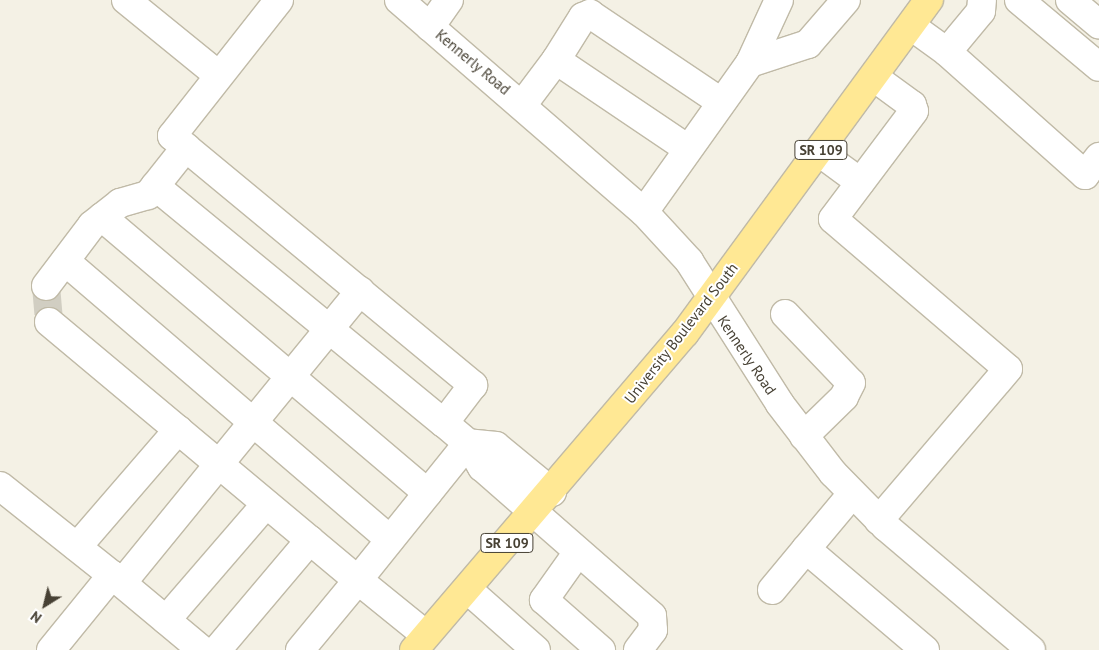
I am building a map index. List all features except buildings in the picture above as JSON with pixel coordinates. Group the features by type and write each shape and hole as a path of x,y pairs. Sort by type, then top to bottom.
{"main road":[{"name":"University Boulevard South","path":"420,643 552,492 710,299 875,78 929,0"}],"street":[{"path":"126,0 217,74"},
{"path":"279,0 217,74 172,136 474,385 444,423"},
{"name":"Kennerly Road","path":"399,0 523,104 644,212 689,261 710,299 804,436 852,494 879,520 1031,650"},
{"path":"430,27 449,0"},
{"path":"644,212 750,63 779,0"},
{"path":"750,63 808,44 846,0"},
{"path":"947,52 981,11 982,0"},
{"path":"1019,0 1099,67"},
{"path":"1070,0 1099,24"},
{"path":"523,104 556,60 583,17 590,14 721,102"},
{"path":"911,26 947,52 1085,175 1099,157"},
{"path":"556,60 688,149"},
{"path":"875,78 912,105 914,111 832,219 1008,369 879,520"},
{"path":"46,286 102,218 120,203 148,195 186,147"},
{"path":"819,152 860,182"},
{"path":"155,186 468,443 482,467 652,616 653,630 638,650"},
{"path":"102,218 428,493"},
{"path":"65,261 390,540"},
{"path":"51,650 219,465 360,291"},
{"path":"785,314 851,383 844,397 804,436"},
{"path":"49,322 358,580 420,643"},
{"path":"77,547 178,430"},
{"path":"468,443 496,446 552,492"},
{"path":"300,650 468,443"},
{"path":"0,486 117,579 202,650"},
{"path":"772,590 852,494"},
{"path":"166,620 266,504"},
{"path":"217,650 310,540"},
{"path":"806,549 925,650"},
{"path":"578,552 544,600 601,650"},
{"path":"467,589 524,646"}],"tunnel":[{"path":"46,286 49,322"}]}
